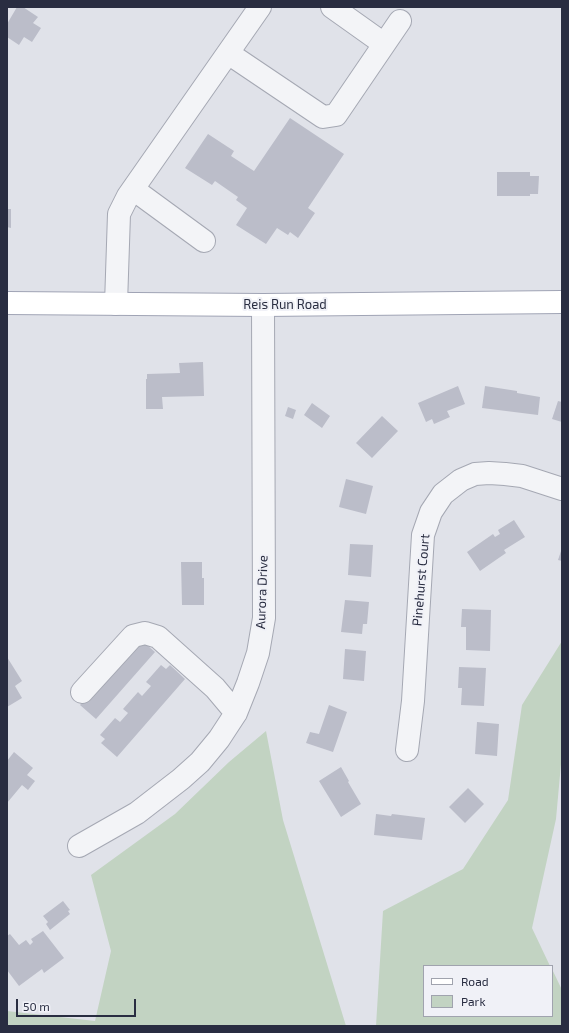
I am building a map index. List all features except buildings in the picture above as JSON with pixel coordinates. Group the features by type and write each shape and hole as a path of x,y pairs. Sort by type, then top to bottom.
{"main road":[{"name":"Reis Run Road","path":"7,303 263,306 562,302"}],"street":[{"path":"116,304 119,214 128,196 260,7"},
{"path":"332,7 384,44"},
{"path":"228,53 323,117 336,115 400,21"},
{"path":"133,189 204,241"},
{"name":"Aurora Drive","path":"79,846 137,813 181,779 200,762 219,739 236,713 248,684 258,653 264,618 263,306"},
{"name":"Pinehurst Court","path":"407,750 413,701 423,535 431,512 443,494 461,480 475,474 497,473 516,476 562,489"},
{"path":"82,692 133,636 145,633 158,637 215,688 236,713"}],"green space":[{"path":"562,641 562,753 556,819 532,928 550,965 423,965 423,1017 553,1017 553,971 562,990 562,1026 376,1026 383,911 463,869 508,800 522,705"},
{"path":"266,731 283,820 346,1026 7,1026 7,1011 95,1021 111,951 91,875 175,814 229,762"}]}
